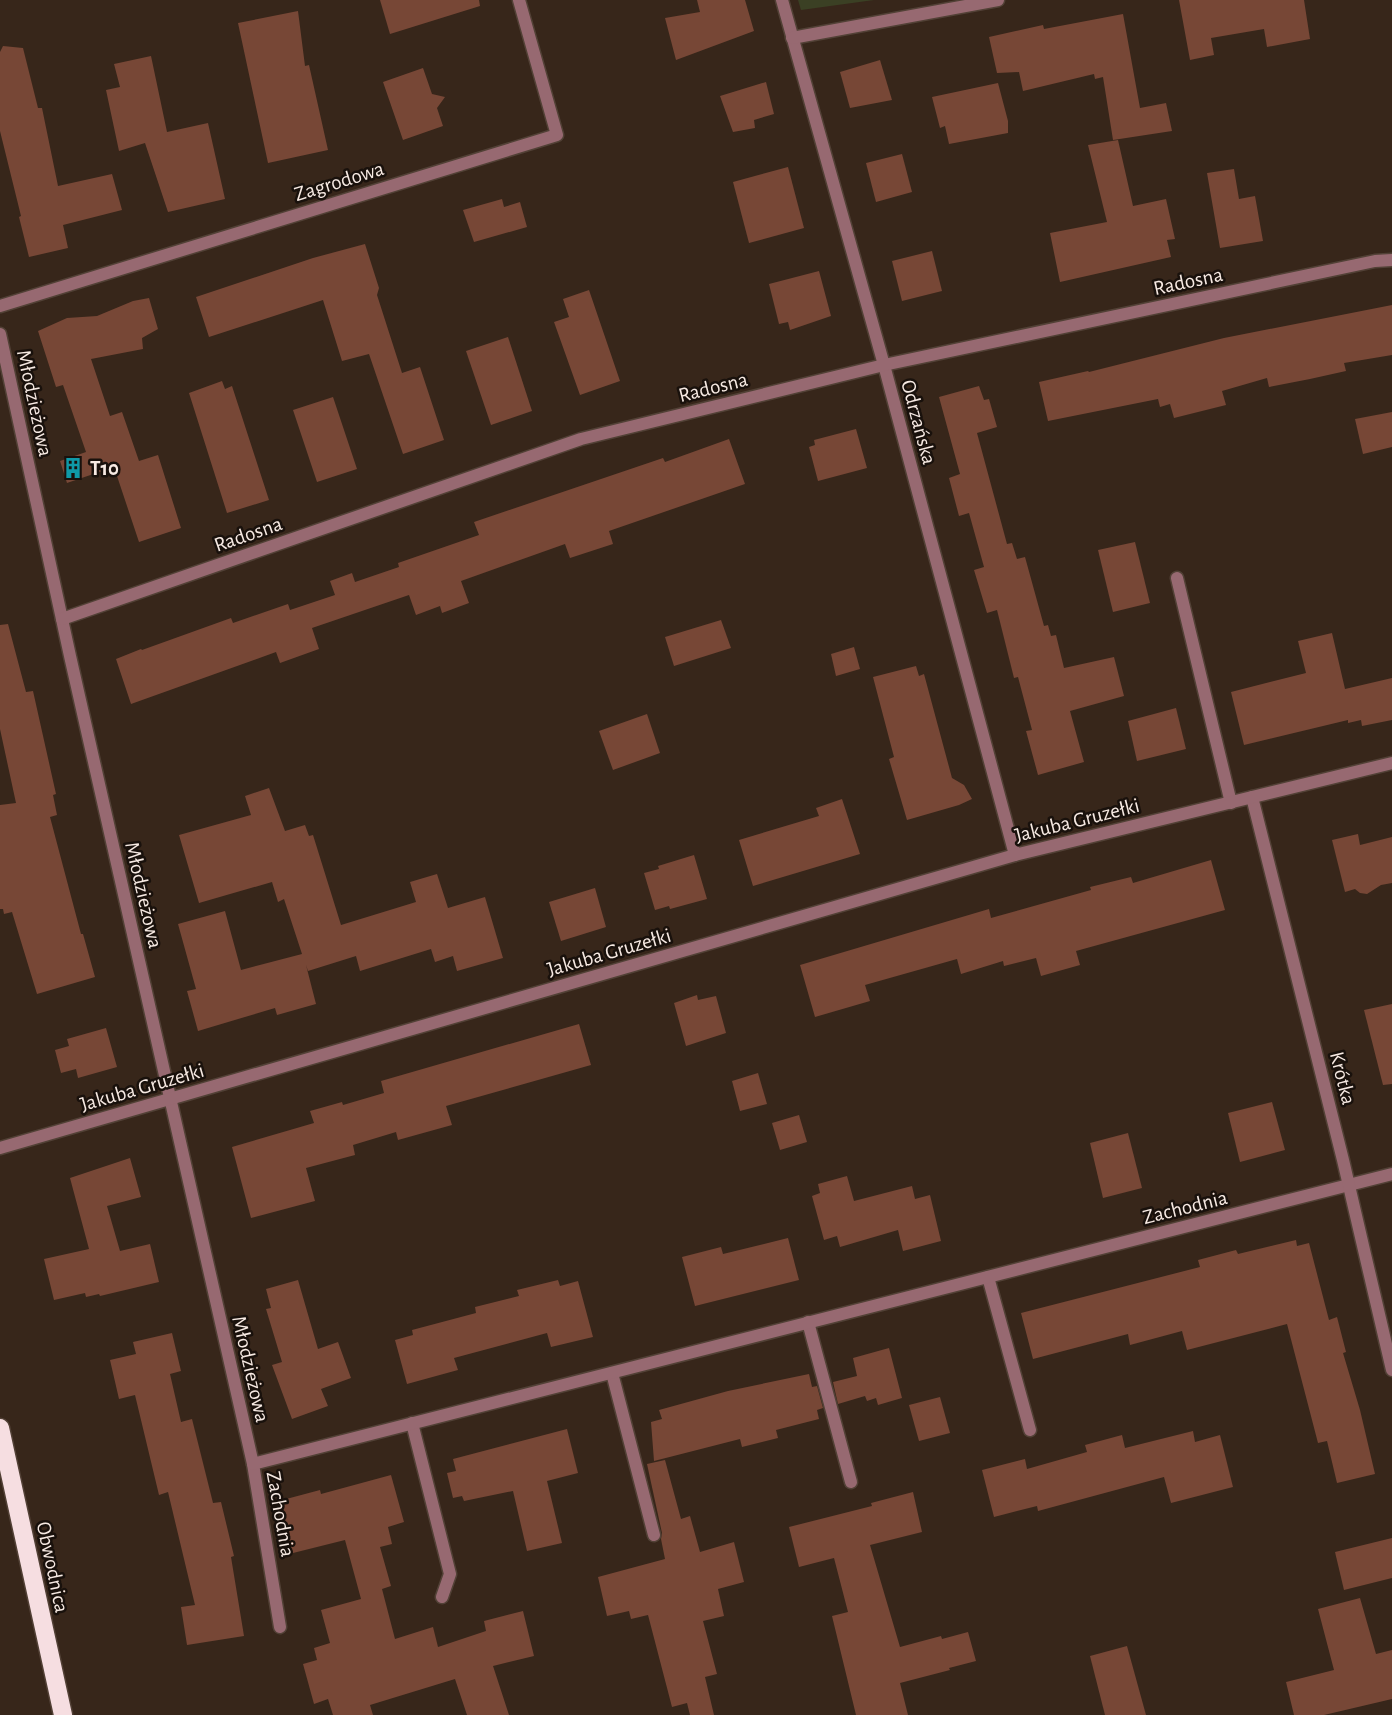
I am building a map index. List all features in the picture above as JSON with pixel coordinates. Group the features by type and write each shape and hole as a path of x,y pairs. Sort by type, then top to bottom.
{"highway":[{"name":"Obwodnica","path":"0,1428 63,1715"}],"street":[{"name":"Zagrodowa","path":"0,306 557,135 519,0"},
{"name":"Odrzańska","path":"782,0 884,365 1015,855"},
{"path":"792,38 998,0"},
{"name":"Radosna","path":"62,620 581,439 884,365 1392,260"},
{"name":"Młodzieżowa","path":"0,334 62,620 253,1464"},
{"path":"1177,578 1231,803"},
{"name":"Jakuba Gruzełki","path":"0,1148 1015,855 1392,764"},
{"name":"Krótka","path":"1252,797 1349,1183 1392,1371"},
{"name":"Zachodnia","path":"280,1627 253,1464 1349,1183 1392,1174"},
{"path":"988,1277 1030,1430"},
{"path":"808,1322 851,1482"},
{"path":"612,1372 654,1535"},
{"path":"412,1423 450,1574 442,1597"}],"green space":[{"path":"798,0 874,0 801,10"}],"building":[{"path":"380,0 479,0 480,6 390,34"},
{"path":"697,0 745,0 754,31 676,60 665,18 700,12"},
{"path":"1179,0 1304,0 1310,39 1267,47 1264,29 1211,38 1214,55 1190,60"},
{"path":"298,11 305,66 309,65 328,150 268,163 238,23"},
{"path":"1123,14 1140,108 1166,103 1172,131 1113,140 1103,77 1095,79 1094,74 1023,91 1019,72 997,73 989,37 1043,25 1044,29"},
{"path":"3,46 23,48 38,108 42,108 58,186 112,174 122,210 63,225 68,248 29,257 0,131 0,52"},
{"path":"151,56 167,132 208,123 225,199 168,212 145,143 119,151 106,90 120,87 114,64"},
{"path":"880,60 892,100 850,108 840,72"},
{"path":"423,68 432,94 445,97 437,108 443,126 403,140 383,82"},
{"path":"766,82 774,114 754,120 755,128 733,132 720,96"},
{"path":"998,83 1008,121 1008,133 949,144 945,126 940,128 932,97"},
{"path":"1118,140 1133,206 1166,199 1175,239 1167,240 1171,257 1060,282 1050,233 1107,222 1088,145"},
{"path":"902,154 912,192 876,202 866,163"},
{"path":"788,167 804,228 749,243 733,182"},
{"path":"1234,169 1239,199 1255,196 1263,241 1220,248 1207,173"},
{"path":"502,199 504,207 520,202 527,227 474,242 463,210"},
{"path":"365,244 379,288 377,295 402,373 420,367 444,440 403,454 369,354 342,361 323,300 209,337 196,297 313,258"},
{"path":"932,251 942,291 902,301 892,261"},
{"path":"819,271 831,316 790,330 788,322 779,324 769,284"},
{"path":"589,290 620,381 580,395 554,322 569,317 563,299"},
{"path":"149,298 158,329 142,338 143,349 91,359 110,416 122,412 139,461 158,455 181,528 139,542 114,467 67,483 60,461 86,452 63,385 56,387 38,331 67,318 97,316 133,301"},
{"path":"1392,305 1392,355 1344,363 1346,371 1269,387 1267,378 1222,391 1226,405 1174,418 1170,404 1160,407 1158,399 1048,421 1039,382 1089,372 1224,338"},
{"path":"508,337 532,411 491,425 466,351"},
{"path":"222,381 225,389 232,386 269,500 227,513 189,393"},
{"path":"979,386 984,400 989,399 997,427 977,433 1007,544 1012,543 1017,559 1025,557 1044,626 1048,625 1051,636 1056,635 1064,668 1114,657 1124,696 1070,711 1084,762 1038,775 1026,731 1032,730 1018,677 1014,678 997,610 987,613 974,570 984,567 969,513 959,516 949,478 960,474 939,397"},
{"path":"333,397 357,469 317,482 293,410"},
{"path":"1392,412 1392,447 1363,454 1355,419"},
{"path":"856,429 867,468 818,481 809,447 815,445 814,440"},
{"path":"729,439 745,484 609,531 613,544 570,558 565,544 461,581 469,603 442,613 440,606 416,615 409,595 312,628 319,649 280,663 276,652 131,704 116,659 231,618 233,623 288,604 290,610 335,595 330,581 352,573 355,582 399,567 398,563 479,535 474,522 663,458 665,462"},
{"path":"1135,542 1150,603 1113,612 1098,550"},
{"path":"721,620 731,648 674,666 665,637"},
{"path":"8,624 26,692 33,691 56,794 53,795 57,815 50,817 81,934 83,934 95,977 37,994 12,912 4,914 3,909 0,909 0,805 16,803 0,729 0,625"},
{"path":"1332,633 1345,689 1392,678 1392,720 1362,726 1361,720 1348,723 1348,720 1244,745 1231,692 1306,673 1298,641"},
{"path":"854,647 860,669 836,676 831,654"},
{"path":"916,666 919,676 924,674 952,778 964,785 972,799 907,820 889,759 894,757 873,677"},
{"path":"1176,708 1186,749 1137,761 1128,721"},
{"path":"647,714 660,753 613,770 599,731"},
{"path":"269,788 285,831 305,825 309,836 313,835 341,925 416,902 410,882 437,874 448,908 485,897 503,958 457,971 453,956 435,962 431,949 360,971 356,956 308,971 306,965 316,1004 277,1015 275,1008 198,1031 187,991 196,989 178,924 225,911 241,970 302,954 284,899 278,902 272,882 199,903 179,835 251,815 245,796"},
{"path":"842,799 860,854 753,886 739,840 819,816 816,808"},
{"path":"1358,834 1360,845 1392,837 1392,883 1381,885 1367,894 1355,889 1345,892 1332,840"},
{"path":"694,855 707,899 670,909 669,906 655,910 644,873 659,869 658,866"},
{"path":"1211,860 1225,910 1076,951 1080,965 1041,976 1036,958 1004,966 1003,961 961,974 957,959 865,985 870,1001 815,1017 800,965 989,909 991,918 1091,890 1090,887 1131,877 1133,883"},
{"path":"595,888 606,927 561,941 549,902"},
{"path":"697,995 698,1000 716,996 726,1033 686,1046 674,1003"},
{"path":"1392,1004 1392,1084 1383,1085 1364,1010"},
{"path":"579,1024 591,1065 446,1106 452,1125 398,1140 396,1132 353,1145 355,1155 306,1168 315,1201 251,1218 232,1147 314,1123 310,1111 342,1102 343,1105 384,1093 381,1081"},
{"path":"106,1028 117,1067 78,1078 76,1069 61,1073 55,1050 69,1046 67,1039"},
{"path":"758,1073 767,1104 740,1111 732,1081"},
{"path":"1272,1102 1285,1150 1240,1162 1228,1113"},
{"path":"799,1115 807,1142 780,1150 772,1123"},
{"path":"1128,1133 1142,1188 1103,1198 1090,1143"},
{"path":"130,1158 141,1197 107,1206 120,1251 150,1244 159,1282 100,1296 99,1294 86,1297 85,1293 54,1300 44,1259 89,1249 70,1178"},
{"path":"847,1176 854,1201 912,1186 915,1199 930,1195 941,1241 903,1251 898,1230 840,1247 837,1236 824,1240 812,1196 820,1193 818,1184"},
{"path":"788,1238 799,1280 695,1306 682,1257 721,1247 723,1254"},
{"path":"1296,1240 1297,1246 1309,1243 1329,1320 1337,1317 1346,1352 1343,1353 1360,1410 1375,1474 1337,1483 1327,1441 1318,1443 1287,1324 1187,1350 1182,1331 1130,1345 1128,1334 1033,1359 1021,1313 1200,1267 1198,1260 1236,1250 1238,1254"},
{"path":"298,1280 318,1349 338,1342 351,1378 321,1389 328,1406 292,1419 272,1365 282,1362 266,1309 271,1308 266,1289"},
{"path":"558,1280 560,1286 578,1281 593,1337 551,1347 547,1333 454,1358 458,1370 407,1384 395,1340 413,1335 412,1330 476,1313 475,1307 519,1296 517,1290"},
{"path":"172,1333 181,1371 170,1374 181,1422 192,1419 213,1503 221,1502 234,1556 231,1557 244,1636 187,1645 181,1607 195,1605 168,1492 159,1495 135,1395 119,1399 110,1360 136,1354 133,1342"},
{"path":"889,1348 902,1398 878,1405 876,1398 867,1401 865,1396 838,1404 833,1382 857,1376 853,1358"},
{"path":"809,1374 812,1387 817,1386 823,1408 817,1410 819,1419 776,1430 778,1438 742,1447 740,1439 654,1461 651,1422 662,1419 659,1410 728,1391"},
{"path":"940,1397 950,1433 919,1441 909,1405"},
{"path":"567,1429 578,1473 547,1481 562,1543 527,1551 513,1491 464,1501 462,1496 453,1498 447,1473 456,1471 453,1459"},
{"path":"1193,1431 1195,1442 1220,1435 1233,1487 1171,1503 1164,1477 1038,1511 1037,1506 994,1517 982,1470 1025,1459 1027,1469 1087,1452 1085,1445 1122,1435 1125,1448"},
{"path":"665,1460 681,1519 690,1516 700,1552 734,1542 744,1582 718,1589 724,1616 703,1621 717,1674 705,1677 714,1715 690,1715 687,1703 672,1707 648,1615 631,1619 629,1611 607,1616 598,1577 665,1559 662,1533 647,1464"},
{"path":"391,1475 404,1522 388,1527 392,1544 380,1547 391,1586 382,1589 395,1639 433,1627 438,1647 486,1631 484,1621 523,1611 534,1656 493,1666 509,1715 467,1715 455,1679 370,1705 373,1715 333,1715 328,1699 314,1704 303,1664 317,1660 314,1648 330,1643 321,1610 361,1599 345,1540 289,1554 275,1502 320,1490 321,1494"},
{"path":"913,1492 922,1532 870,1545 900,1647 941,1636 942,1639 968,1632 976,1661 900,1683 908,1715 856,1715 832,1616 848,1612 834,1558 799,1567 789,1527 872,1506 871,1503"},
{"path":"1392,1538 1392,1578 1344,1590 1335,1552"},
{"path":"1360,1598 1376,1654 1392,1650 1392,1699 1324,1715 1294,1715 1286,1682 1334,1670 1318,1609"},
{"path":"1127,1646 1146,1715 1105,1715 1090,1656"}],"place":[{"name":"T10","path":"73,468"}]}
